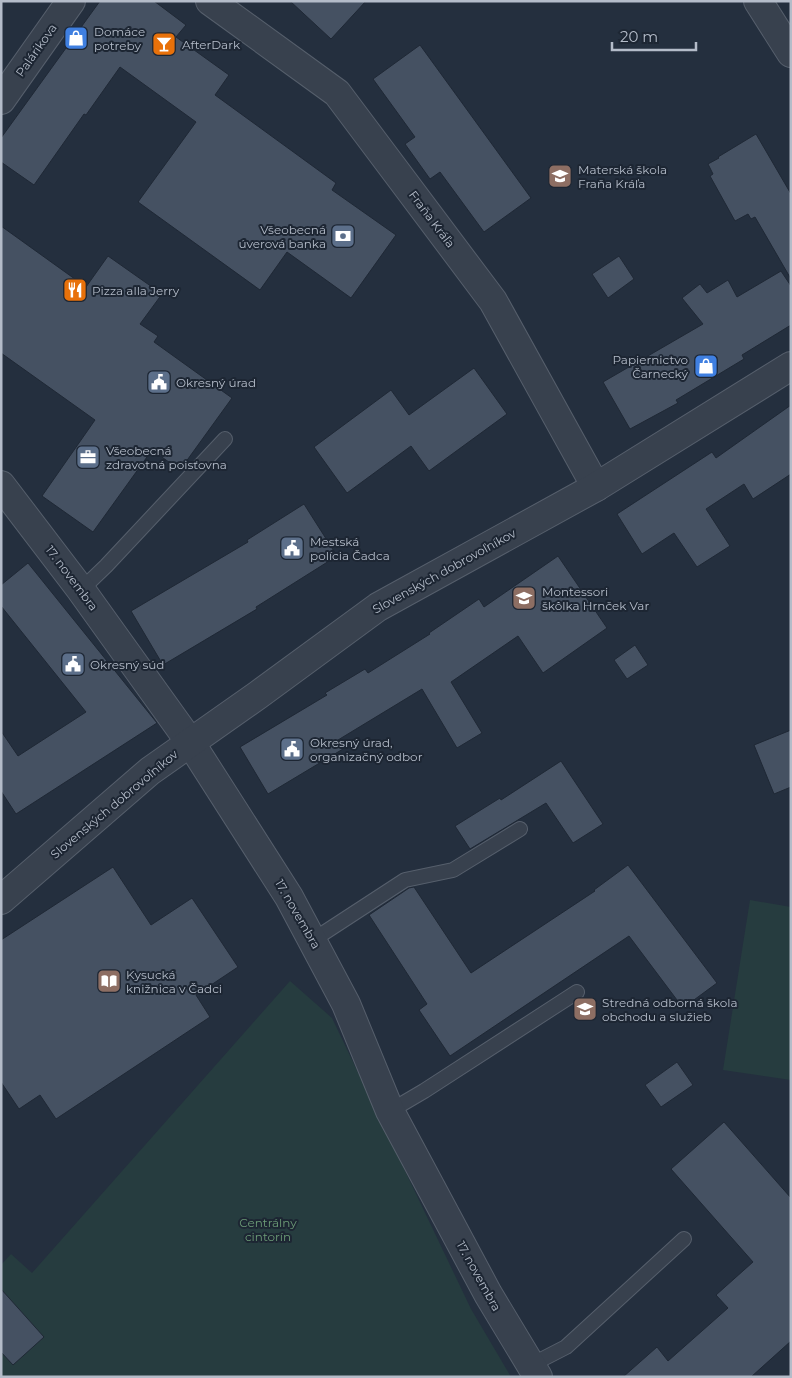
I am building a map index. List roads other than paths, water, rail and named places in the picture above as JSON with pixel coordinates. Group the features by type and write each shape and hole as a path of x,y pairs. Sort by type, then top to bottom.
{"street":[{"name":"Palárikova","path":"1,100 71,1"},
{"name":"Fraňa Kráľa","path":"210,1 337,93 493,301 596,486"},
{"path":"758,1 791,54"},
{"name":"Slovenských dobrovoľníkov","path":"1,900 150,771 378,607 596,486 791,366"},
{"name":"17. novembra","path":"1,485 81,590 190,742 289,897 346,1004 390,1112 488,1294 535,1371"}],"lane":[{"path":"81,590 106,566 224,439"},
{"path":"313,940 405,880 453,870 520,829"},
{"path":"390,1112 577,992"},
{"path":"535,1371 566,1347 684,1239"}],"place":[{"name":"Domáce potreby","path":"76,38"},
{"name":"AfterDark","path":"164,44"},
{"name":"Materská škola Fraňa Kráľa","path":"560,176"},
{"name":"Všeobecná úverová banka","path":"343,236"},
{"name":"Pizza alla Jerry","path":"75,290"},
{"name":"Papiernictvo Čarnecký","path":"706,366"},
{"name":"Okresný úrad","path":"159,382"},
{"name":"Všeobecná zdravotná poisťovna","path":"88,457"},
{"name":"Mestská polícia Čadca","path":"292,548"},
{"name":"Montessori škôlka Hrnček Var","path":"524,598"},
{"name":"Okresný súd","path":"73,664"},
{"name":"Okresný úrad, organizačný odbor","path":"292,749"},
{"name":"Kysucká knižnica v Čadci","path":"109,981"},
{"name":"Stredná odborná škola obchodu a služieb","path":"585,1009"}],"park label":[{"name":"Centrálny cintorín","path":"268,1229"}]}
